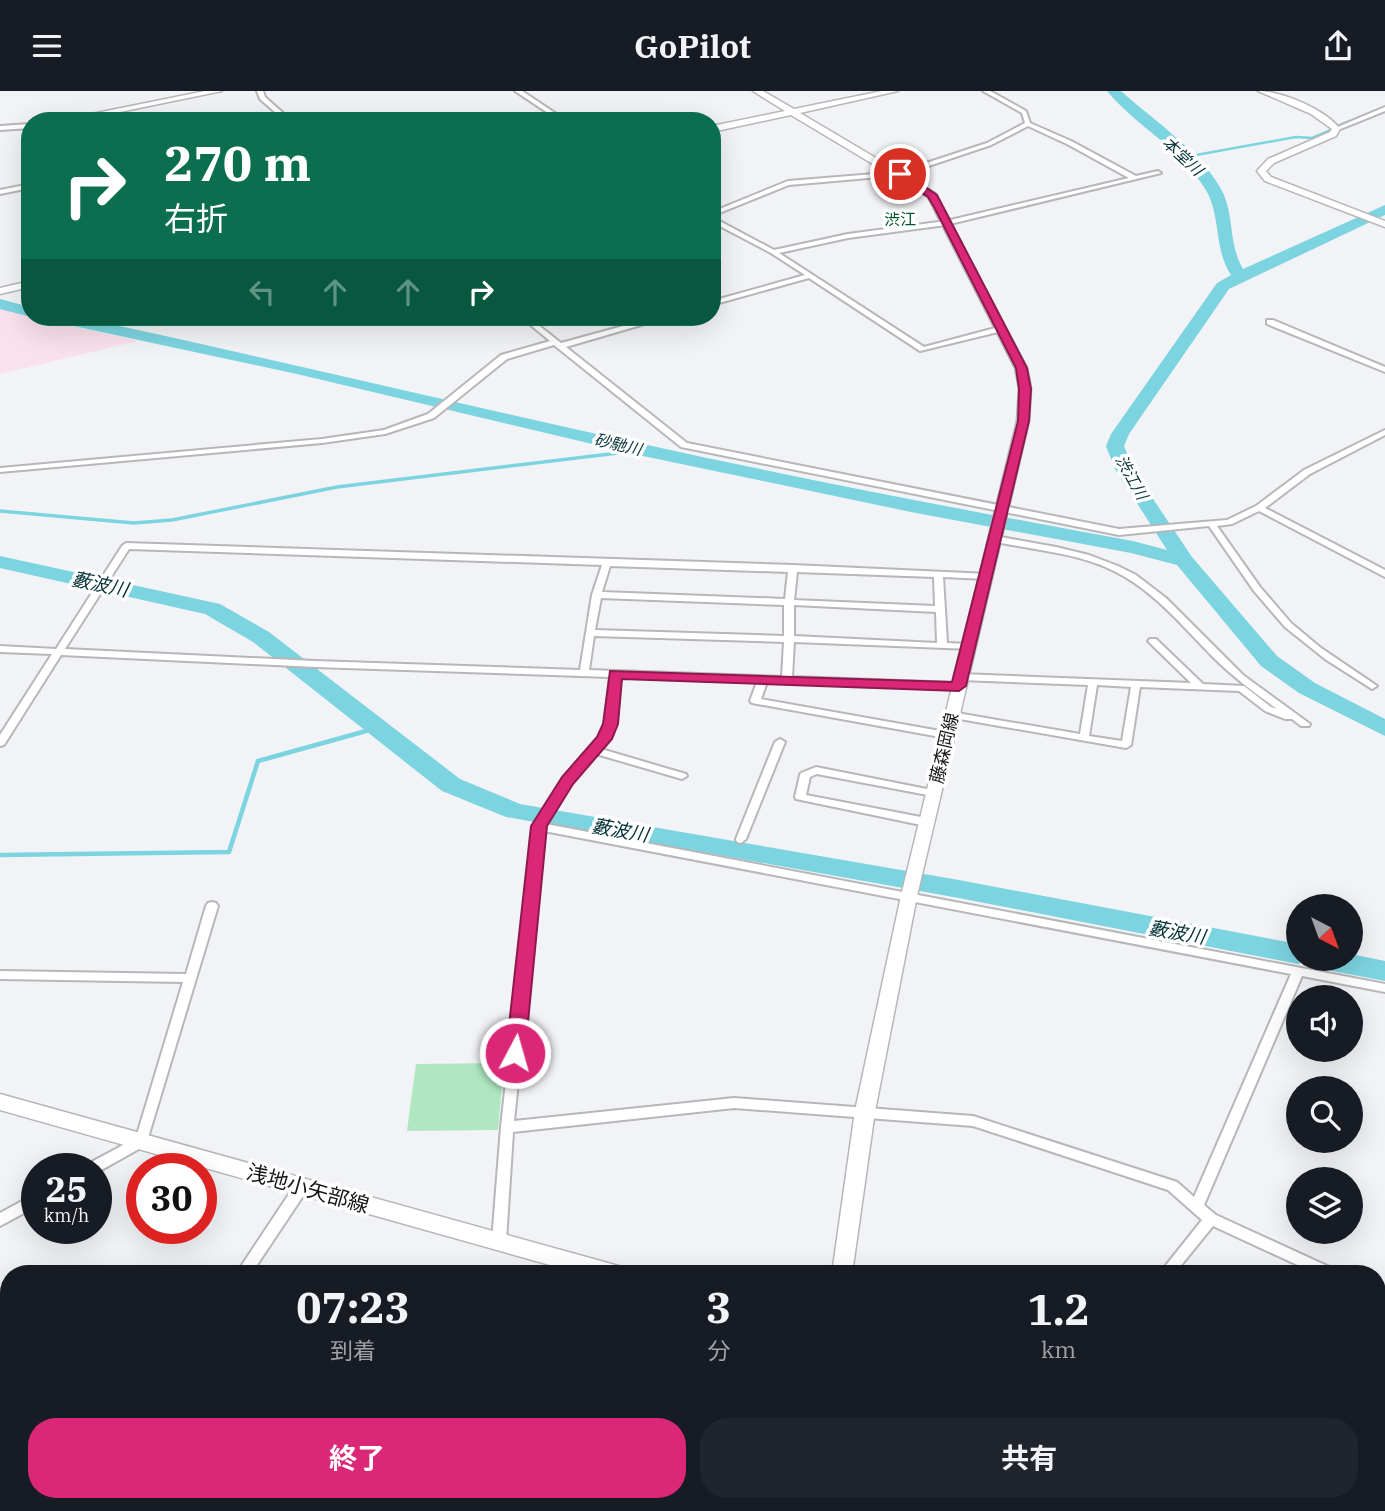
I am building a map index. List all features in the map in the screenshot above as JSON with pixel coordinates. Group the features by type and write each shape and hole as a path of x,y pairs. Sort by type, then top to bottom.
{"main road":[{"path":"108,112 218,91"},
{"name":"藤森岡線","path":"757,91 932,195 1021,368 1025,389 1024,421 909,897 865,1111 843,1265"},
{"path":"721,127 894,91"},
{"path":"1262,91 1321,115 1334,123 1336,129 1333,134 1271,162 1261,171 1268,179 1385,224"},
{"path":"0,291 21,286"},
{"name":"浅地小矢部線","path":"0,1102 583,1265"}],"street":[{"path":"260,91 262,98 278,112"},
{"path":"518,91 550,112"},
{"path":"986,91 1024,112 1028,124"},
{"path":"1336,129 1385,109"},
{"path":"721,213 788,183 900,174 989,144 1028,124 1059,136 1069,145 1134,178"},
{"path":"0,128 21,127"},
{"path":"774,252 848,236 946,223 1158,173"},
{"path":"0,192 21,188"},
{"path":"721,222 774,252 923,349 999,329"},
{"path":"721,301 810,276"},
{"path":"1270,322 1385,370"},
{"path":"535,326 684,445 1119,532 1229,523 1259,508 1307,471 1385,432"},
{"path":"0,470 322,441 385,432 431,416 504,358 628,326"},
{"path":"1259,508 1385,574"},
{"path":"1212,525 1264,597 1288,625 1346,670 1372,685"},
{"path":"0,649 286,663 787,681 1199,685 1241,688 1268,709 1305,724 1231,669 1177,612 1146,585 1115,568 1081,556 995,539"},
{"path":"0,743 127,546 986,576"},
{"path":"584,673 597,595 607,562"},
{"path":"787,681 789,602 793,568"},
{"path":"938,574 942,646"},
{"path":"597,595 940,609"},
{"path":"590,633 968,647"},
{"path":"1153,641 1199,685"},
{"path":"499,1241 507,1127 539,826 551,803 604,739 610,724 615,674"},
{"path":"763,680 755,701 946,736"},
{"path":"1084,738 1093,683"},
{"path":"951,715 1126,745 1136,684"},
{"path":"741,839 780,742"},
{"path":"594,750 682,776"},
{"path":"926,822 800,797 805,775 816,770 933,793"},
{"path":"539,826 1286,969"},
{"path":"112,1157 141,1141 212,907"},
{"path":"1197,1205 1298,971 1385,988"},
{"path":"0,975 189,978"},
{"path":"507,1127 734,1103 972,1121 1163,1183 1197,1205 1212,1219 1312,1265"},
{"path":"249,1265 302,1186"},
{"path":"0,1220 21,1208"},
{"path":"1174,1265 1212,1219"}],"shaded area":[{"path":"0,308 21,314 21,326 70,326 138,341 0,374"}],"green space":[{"path":"504,1063 498,1130 407,1131 416,1064"}],"waterway":[{"name":"本堂川","path":"1113,91 1185,155 1209,183 1220,205 1229,256 1240,276"},
{"path":"1340,125 1385,107"},
{"path":"1185,157 1296,137 1312,138 1331,130"},
{"name":"渋江川","path":"1240,276 1385,209"},
{"name":"渋江川","path":"1184,561 1124,469 1115,446 1120,434 1223,286 1240,276"},
{"name":"砂馳川","path":"0,304 21,310"},
{"name":"砂馳川","path":"97,326 297,369 643,450 911,506 1133,547 1184,561"},
{"path":"0,511 134,523 172,520 337,487 643,450"},
{"name":"渋江川","path":"1184,561 1269,661 1307,688 1385,729"},
{"name":"藪波川","path":"0,562 212,609 261,637 451,785 515,811 959,889 1286,952"},
{"path":"0,855 229,852 258,761 377,728"},
{"name":"藪波川","path":"1363,967 1385,971"}],"district":[{"name":"渋江","path":"900,219"}],"route":[{"path":"515,1053 539,826 567,781 604,739 610,724 615,674 959,686 1024,421 1025,389 1021,368 939,207 932,195 900,174"}]}
